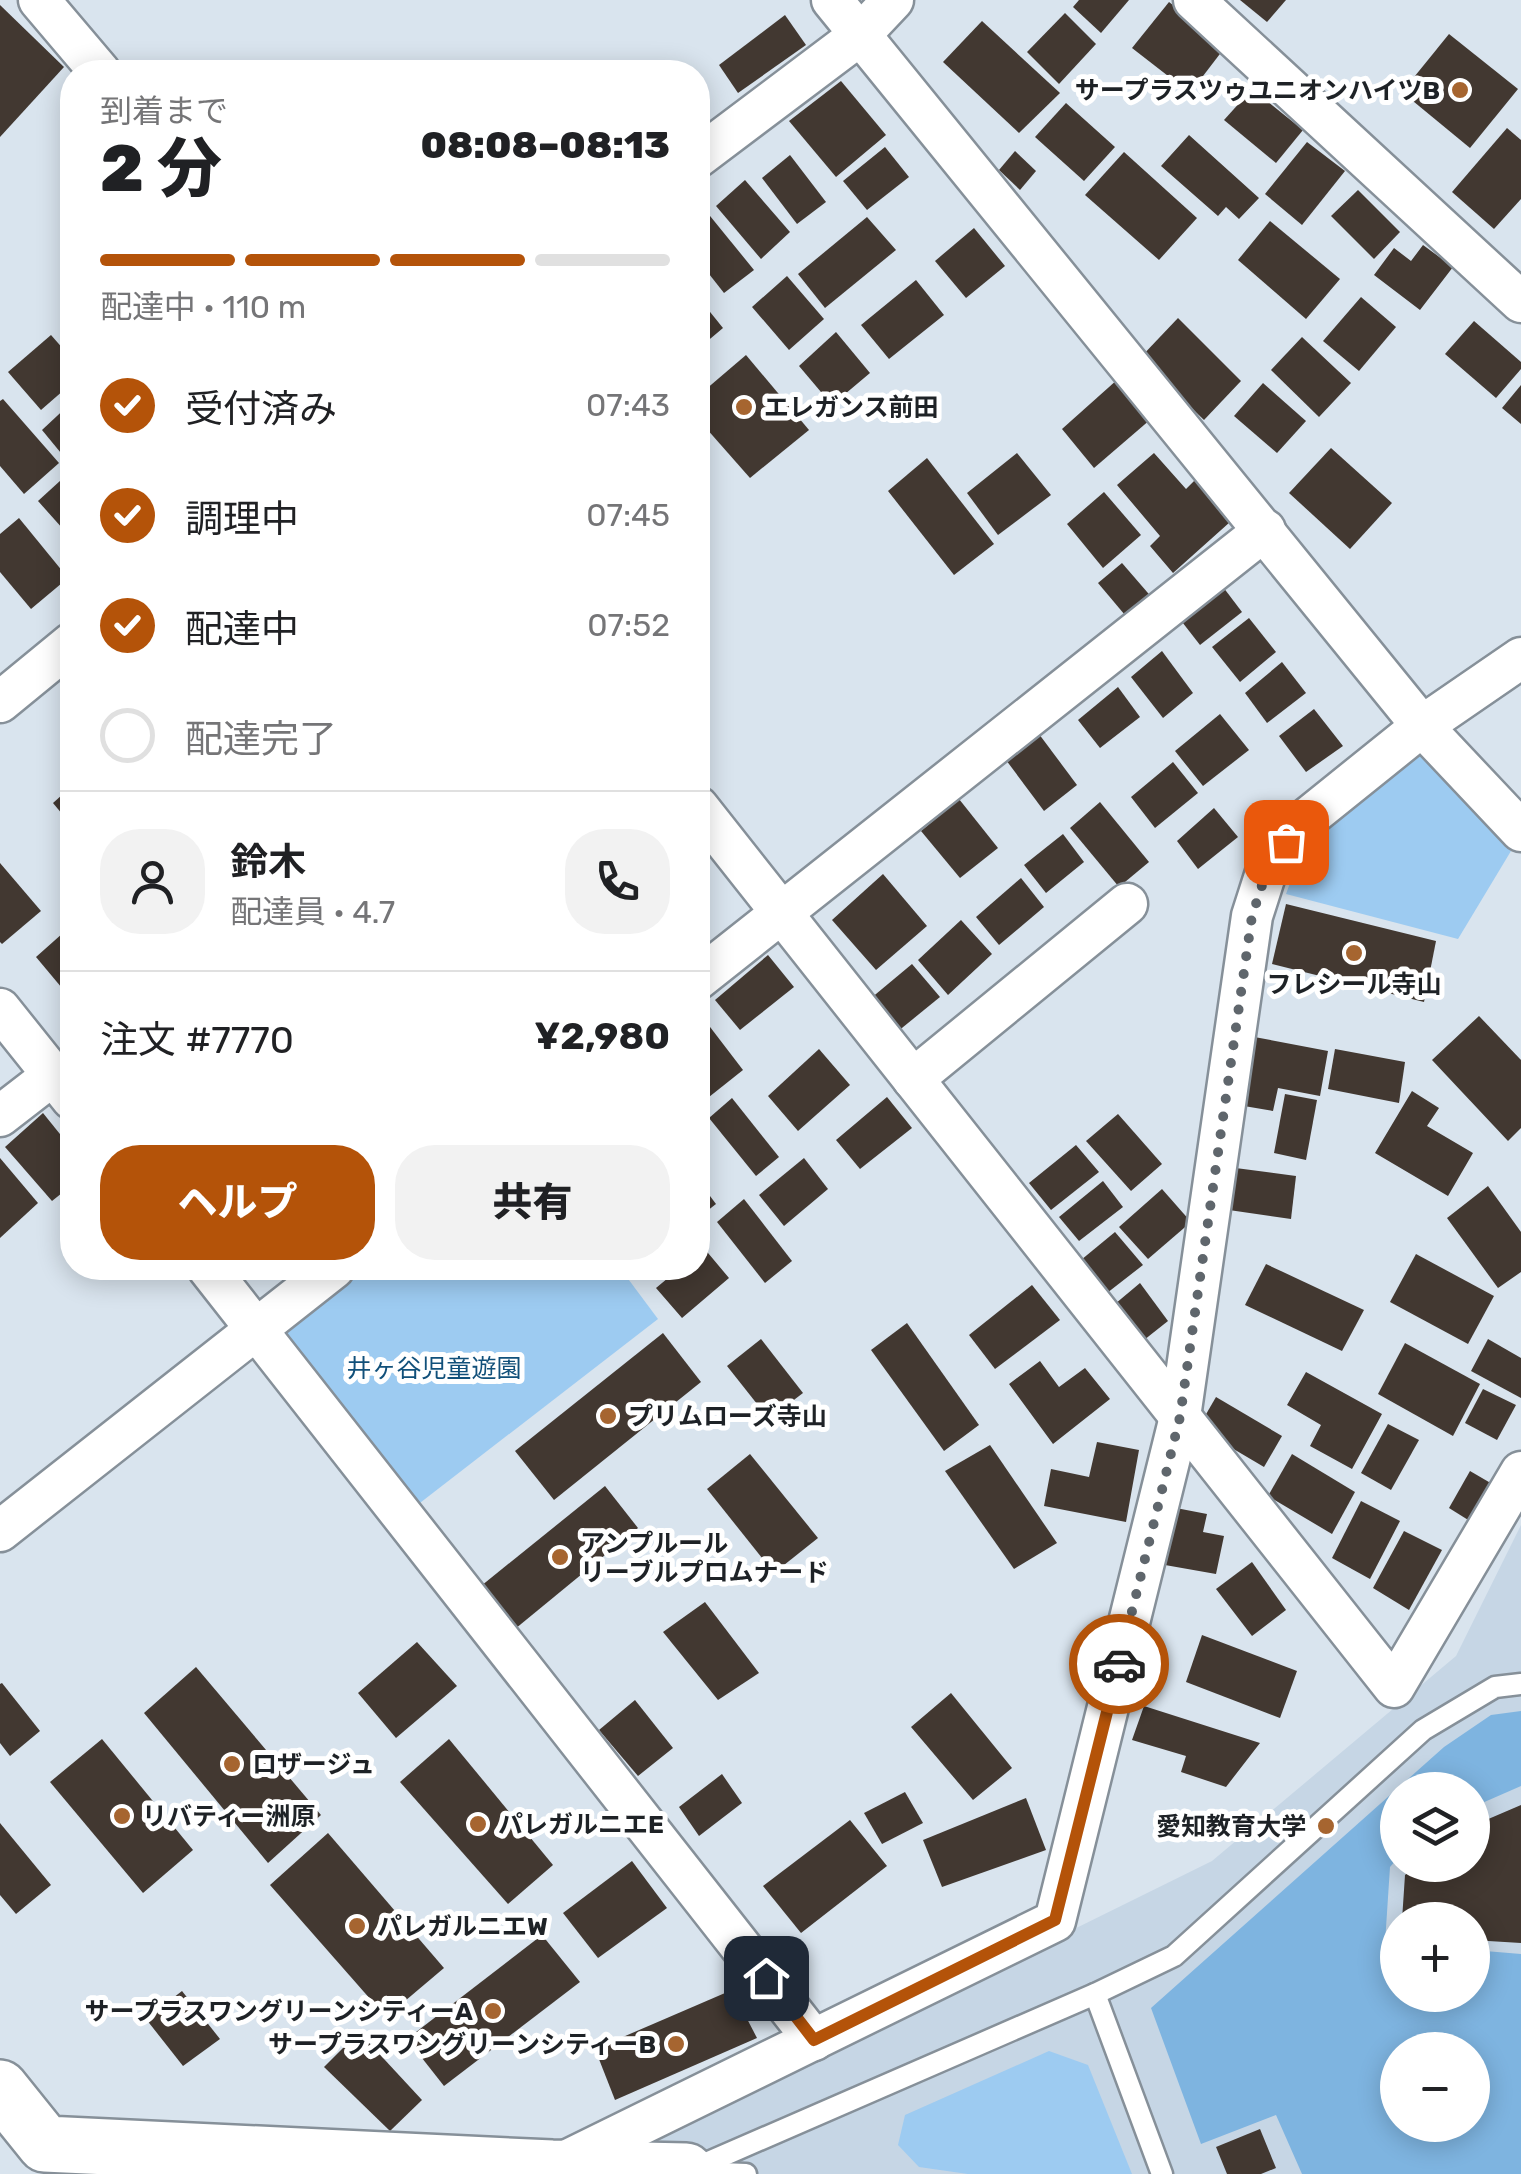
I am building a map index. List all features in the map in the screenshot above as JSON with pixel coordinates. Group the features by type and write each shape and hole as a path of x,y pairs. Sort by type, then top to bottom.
{"street":[{"path":"39,0 90,60"},
{"path":"832,0 1422,726 1521,831"},
{"path":"710,148 860,34 893,0"},
{"path":"1194,0 1521,302"},
{"path":"710,968 1264,530"},
{"path":"0,702 60,654"},
{"path":"552,2168 1055,1920 1180,1417 1252,916 1269,864 1304,821 1422,726 1521,658"},
{"path":"710,822 1394,1687 1521,1472"},
{"path":"913,1079 1127,904"},
{"path":"0,1009 60,1083"},
{"path":"0,1116 60,1088"},
{"path":"218,1280 814,2040"},
{"path":"0,1531 319,1280"},
{"path":"0,2088 22,2142 686,2172"}],"lane":[{"path":"686,2172 1174,1956 1423,1730 1495,1687 1521,1684"},
{"path":"1095,1994 1162,2174"},
{"path":"686,2172 746,2174"}],"shaded area":[{"name":"愛知教育大学","path":"1521,1525 1521,2174 578,2174 1212,1861 1456,1656"},
{"path":"1521,1711 1521,1786 1490,1800 1490,1772 1416,1772 1491,1715"},
{"path":"1380,1804 1380,1882 1389,1882 1388,1902 1380,1902 1380,2012 1490,2012 1490,1951 1521,1954 1521,2174 1302,2174 1276,2115 1201,2144 1151,2008"}],"green space":[{"path":"1417,750 1511,851 1458,939 1286,894 1302,850 1333,817"},
{"name":"井ヶ谷児童遊園","path":"348,1280 629,1280 658,1319 416,1506 283,1329"},
{"path":"1049,2051 1088,2065 1132,2174 968,2174 919,2167 898,2145 905,2115"}],"building":[{"path":"1079,0 1129,0 1101,33 1073,7"},
{"path":"1240,0 1286,0 1267,22"},
{"path":"1169,2 1226,46 1190,93 1132,48"},
{"path":"0,5 60,63 60,71 0,137"},
{"path":"1065,13 1096,44 1059,84 1027,52"},
{"path":"785,15 806,45 738,93 719,65"},
{"path":"982,21 1060,93 1019,133 943,62"},
{"name":"サープラスツゥユニオンハイツB","path":"1449,34 1518,89 1470,148 1402,92"},
{"path":"841,81 886,135 836,177 789,121"},
{"path":"1252,89 1303,130 1276,163 1224,120"},
{"path":"1066,103 1115,147 1084,181 1035,137"},
{"path":"1507,128 1521,140 1521,199 1494,229 1452,192"},
{"path":"1189,135 1259,198 1239,219 1226,207 1218,216 1161,166"},
{"path":"1307,142 1345,171 1302,225 1265,194"},
{"path":"885,147 909,177 867,210 843,181"},
{"path":"1015,151 1036,171 1020,190 999,170"},
{"path":"1124,152 1197,218 1159,260 1085,195"},
{"path":"790,155 826,202 797,224 762,178"},
{"path":"745,180 790,232 761,259 716,206"},
{"path":"1358,190 1400,232 1374,259 1331,216"},
{"path":"710,216 754,270 724,293 710,275"},
{"path":"867,217 896,250 825,308 798,274"},
{"path":"1270,221 1340,279 1306,319 1238,260"},
{"path":"974,228 1005,266 966,298 935,261"},
{"path":"1423,245 1453,267 1420,310 1374,275 1394,248 1411,261"},
{"path":"787,276 824,319 789,350 752,307"},
{"path":"916,280 944,315 889,359 861,325"},
{"path":"1361,297 1396,327 1359,371 1323,341"},
{"path":"710,312 723,328 710,339"},
{"path":"1178,318 1241,381 1204,420 1140,358"},
{"path":"1474,321 1521,362 1521,369 1496,398 1445,354"},
{"path":"836,332 870,373 832,405 799,366"},
{"path":"51,335 60,345 60,393 41,410 8,372"},
{"path":"1302,337 1351,383 1319,417 1271,370"},
{"name":"エレガンス前田","path":"746,355 809,430 750,478 710,433 710,386"},
{"path":"1118,379 1151,419 1094,468 1062,429"},
{"path":"1263,383 1306,421 1277,453 1234,416"},
{"path":"1521,385 1521,424 1502,408"},
{"path":"3,399 59,463 24,494 0,466"},
{"path":"60,413 60,452 42,430"},
{"path":"1331,448 1392,503 1350,549 1289,493"},
{"path":"1017,453 1051,495 998,535 967,493"},
{"path":"1154,453 1186,489 1195,480 1230,522 1173,573 1150,546 1160,536 1117,485"},
{"path":"927,458 994,544 954,575 888,491"},
{"path":"60,481 60,526 38,501"},
{"path":"1104,492 1141,535 1103,568 1067,524"},
{"path":"19,518 60,568 60,585 31,609 0,572 0,534"},
{"path":"1122,563 1154,600 1130,621 1098,583"},
{"path":"1220,583 1242,612 1200,645 1179,618"},
{"path":"1249,618 1276,652 1240,682 1212,647"},
{"path":"1162,651 1193,693 1163,718 1131,677"},
{"path":"1282,662 1306,693 1267,723 1245,693"},
{"path":"1118,687 1140,717 1100,748 1078,720"},
{"path":"1314,709 1343,746 1306,772 1279,736"},
{"path":"1220,714 1249,750 1203,786 1175,751"},
{"path":"1036,730 1077,785 1044,811 1003,756"},
{"path":"1173,762 1198,793 1155,828 1131,797"},
{"path":"959,799 998,848 960,878 921,831"},
{"path":"1100,802 1149,862 1119,887 1070,828"},
{"path":"1214,808 1238,837 1198,869 1177,841"},
{"path":"1063,834 1084,862 1046,893 1024,865"},
{"path":"0,863 41,911 2,944 0,942"},
{"path":"883,874 927,926 876,970 832,920"},
{"path":"1021,878 1044,907 999,945 976,917"},
{"name":"フレシール寺山","path":"1286,904 1436,941 1424,1002 1272,964"},
{"path":"961,920 992,954 948,995 918,960"},
{"path":"60,936 60,986 36,957"},
{"path":"768,955 794,987 740,1030 715,1000"},
{"path":"912,964 940,997 897,1032 870,999"},
{"path":"1479,1016 1521,1060 1521,1128 1508,1141 1432,1060"},
{"path":"710,1027 743,1070 710,1096"},
{"path":"1249,1036 1328,1051 1320,1096 1278,1088 1273,1111 1244,1106"},
{"path":"819,1049 850,1085 798,1131 768,1096"},
{"path":"1335,1049 1405,1062 1399,1103 1328,1089"},
{"path":"1412,1091 1439,1108 1427,1126 1473,1153 1448,1196 1375,1153"},
{"path":"1285,1094 1317,1100 1306,1160 1274,1153"},
{"path":"887,1097 912,1128 860,1169 836,1140"},
{"path":"732,1098 779,1157 756,1176 710,1117"},
{"path":"43,1113 60,1134 60,1195 52,1201 5,1147"},
{"path":"1118,1114 1162,1164 1131,1191 1086,1141"},
{"path":"1076,1145 1099,1172 1051,1210 1029,1183"},
{"path":"0,1158 38,1203 0,1238"},
{"path":"804,1158 828,1189 784,1226 759,1195"},
{"path":"1228,1167 1296,1176 1291,1219 1222,1209"},
{"path":"1103,1181 1123,1207 1079,1241 1059,1217"},
{"path":"1488,1186 1521,1232 1521,1272 1498,1288 1447,1218"},
{"path":"1162,1189 1191,1222 1148,1259 1119,1227"},
{"path":"744,1199 792,1261 765,1283 717,1222"},
{"path":"1115,1232 1143,1265 1107,1293 1081,1260"},
{"path":"1416,1254 1494,1296 1468,1344 1390,1302"},
{"path":"710,1255 729,1278 682,1318 656,1288 666,1280 710,1280"},
{"path":"1266,1264 1364,1310 1342,1351 1245,1305"},
{"path":"1140,1283 1168,1321 1144,1340 1115,1304"},
{"path":"1032,1285 1060,1320 995,1369 969,1335"},
{"path":"907,1323 979,1425 944,1451 871,1350"},
{"name":"プリムローズ寺山","path":"663,1333 701,1382 554,1500 515,1451"},
{"path":"761,1339 803,1393 769,1419 727,1366"},
{"path":"1488,1339 1521,1358 1521,1398 1471,1371"},
{"path":"1405,1343 1480,1384 1453,1436 1378,1394"},
{"path":"1040,1361 1059,1387 1085,1368 1110,1399 1053,1444 1009,1384"},
{"path":"1306,1372 1382,1414 1352,1469 1310,1446 1321,1425 1287,1405"},
{"path":"1483,1389 1516,1405 1497,1440 1465,1423"},
{"path":"1216,1397 1282,1436 1264,1467 1198,1428"},
{"path":"1388,1424 1419,1440 1391,1490 1361,1473"},
{"path":"1097,1442 1139,1450 1126,1522 1044,1506 1051,1469 1089,1477"},
{"path":"990,1445 1057,1543 1014,1569 945,1471"},
{"path":"750,1454 818,1538 774,1573 707,1489"},
{"path":"1292,1454 1355,1492 1332,1534 1268,1496"},
{"path":"1470,1471 1494,1485 1473,1523 1449,1508"},
{"name":"アンプルール リーブルプロムナード","path":"605,1486 638,1528 515,1629 481,1586"},
{"path":"1361,1501 1400,1521 1370,1579 1332,1558"},
{"path":"1176,1508 1207,1514 1203,1532 1224,1536 1216,1574 1165,1565"},
{"path":"1404,1531 1442,1550 1409,1610 1373,1588"},
{"path":"1252,1562 1286,1610 1252,1636 1216,1589"},
{"path":"705,1602 759,1673 718,1700 663,1632"},
{"path":"1202,1635 1297,1671 1280,1718 1186,1682"},
{"path":"417,1642 457,1686 396,1738 358,1693"},
{"name":"ロザージュ","path":"196,1667 321,1815 268,1863 144,1713"},
{"path":"2,1683 40,1731 10,1756 0,1743"},
{"path":"951,1693 1012,1768 973,1800 911,1727"},
{"path":"635,1700 673,1748 638,1776 599,1730"},
{"path":"1144,1706 1260,1743 1226,1787 1181,1772 1186,1756 1132,1740"},
{"name":"リバティー洲原","path":"102,1739 193,1850 143,1893 50,1782"},
{"name":"パレガルニエE","path":"449,1739 553,1865 508,1904 400,1782"},
{"path":"722,1774 742,1803 699,1836 679,1807"},
{"path":"905,1792 923,1823 882,1844 864,1813"},
{"path":"1026,1798 1046,1850 942,1887 923,1840"},
{"path":"1521,1805 1521,1943 1490,1941 1490,1902 1403,1902 1405,1882 1490,1882 1490,1818"},
{"path":"850,1820 887,1866 801,1933 763,1886"},
{"path":"0,1823 51,1885 16,1914 0,1895"},
{"name":"パレガルニエW","path":"328,1833 444,1968 386,2017 270,1885"},
{"path":"632,1861 667,1908 598,1958 563,1913"},
{"name":"サープラスワングリーンシティーA","path":"542,1935 580,1982 444,2086 407,2039"},
{"name":"サープラスワングリーンシティーB","path":"732,1990 757,2038 615,2100 595,2049"},
{"path":"182,1991 220,2039 183,2066 146,2019"},
{"path":"359,2032 422,2100 390,2131 324,2067"},
{"path":"1260,2129 1276,2168 1261,2174 1227,2174 1216,2147"}],"way so far":[{"path":"1119,1664 1180,1417 1252,916 1269,864 1286,842"}],"place":[{"name":"サープラスツゥユニオンハイツB","path":"1460,90"},
{"name":"エレガンス前田","path":"744,407"},
{"name":"フレシール寺山","path":"1354,953"},
{"name":"プリムローズ寺山","path":"608,1416"},
{"name":"アンプルール リーブルプロムナード","path":"560,1557"},
{"name":"ロザージュ","path":"232,1764"},
{"name":"リバティー洲原","path":"122,1816"},
{"name":"パレガルニエE","path":"478,1824"},
{"name":"愛知教育大学","path":"1326,1826"},
{"name":"パレガルニエW","path":"357,1926"},
{"name":"サープラスワングリーンシティーA","path":"493,2011"},
{"name":"サープラスワングリーンシティーB","path":"676,2044"}],"route":[{"path":"766,1978 814,2040 1055,1920 1119,1664"}]}
